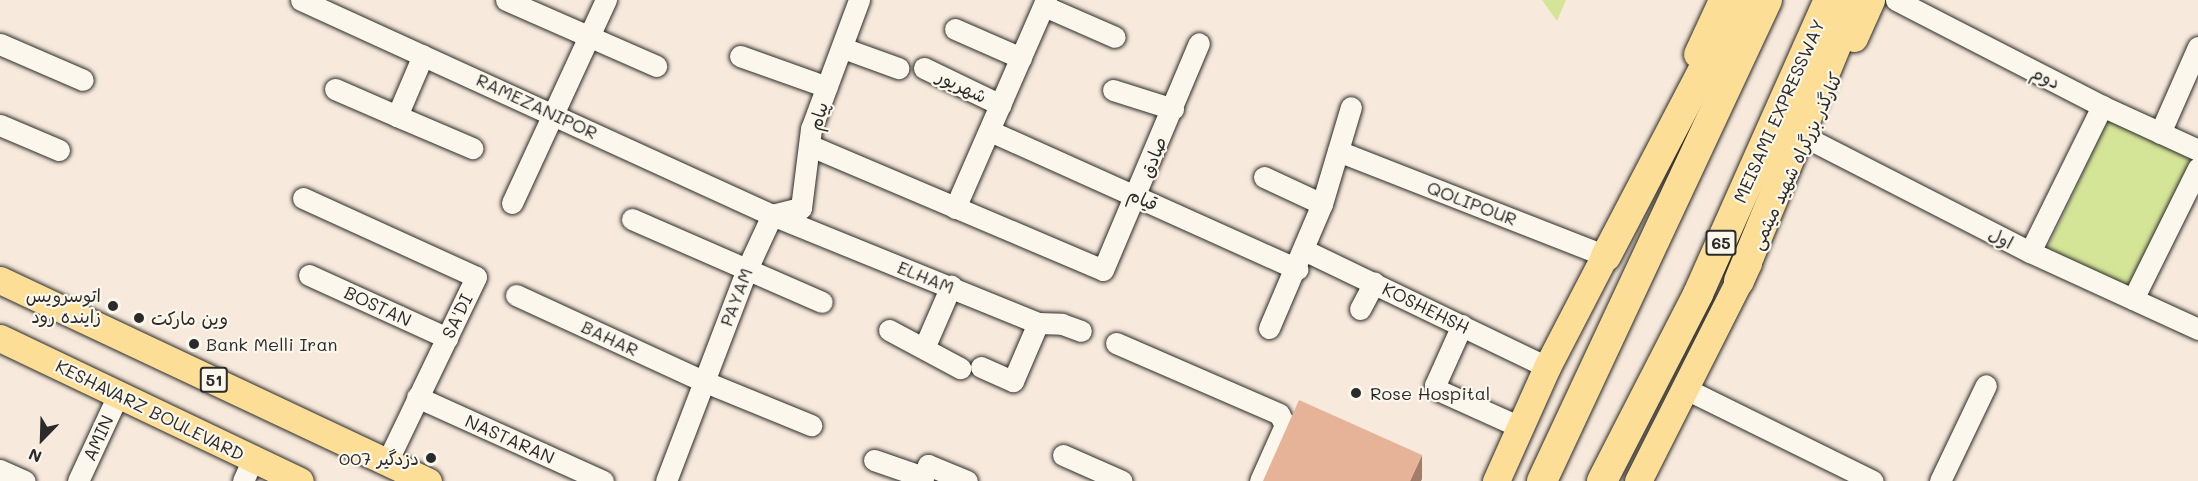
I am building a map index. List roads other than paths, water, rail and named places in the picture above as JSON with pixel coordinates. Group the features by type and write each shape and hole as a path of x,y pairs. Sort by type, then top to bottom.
{"highway":[{"path":"1606,256 1740,0"},
{"path":"1542,481 1767,0"},
{"name":"MEISAMI EXPRESSWAY","path":"1602,481 1698,294 1829,0"},
{"path":"1739,281 1855,0"}],"main road":[{"path":"1496,481 1547,367 1606,256 1722,0"},
{"name":"کنارگذر بزرگراه شهید میثمی","path":"1638,481 1739,281 1872,0"},
{"name":"51","path":"0,280 428,481"},
{"name":"KESHAVARZ BOULEVARD","path":"0,338 118,395 248,470 300,481"}],"street":[{"name":"RAMEZANIPOR","path":"301,0 772,215"},
{"path":"506,0 656,66"},
{"path":"512,203 606,0"},
{"name":"پیام","path":"772,215 801,208 812,129 859,0"},
{"name":"دوم","path":"1896,0 2102,106 2198,150"},
{"path":"811,146 955,208 1045,3 1115,37"},
{"path":"955,28 1021,58"},
{"name":"صادق","path":"955,208 1104,270 1137,196 1199,43"},
{"path":"0,44 83,80"},
{"path":"2160,133 2198,47"},
{"path":"843,48 898,68"},
{"path":"396,116 423,55"},
{"path":"740,56 827,87"},
{"name":"شهریور","path":"924,68 1001,105"},
{"path":"334,89 472,148"},
{"path":"1113,90 1173,109"},
{"path":"2030,252 2102,106"},
{"path":"1269,328 1322,204 1351,107"},
{"path":"0,125 59,150"},
{"name":"قیام","path":"990,131 1137,196 1300,259"},
{"name":"اول","path":"1808,138 2030,252 2198,329"},
{"name":"QOLIPOUR","path":"1338,151 1606,256"},
{"path":"2133,299 2198,168"},
{"path":"1264,177 1322,204"},
{"name":"SA'DI","path":"303,198 476,277 387,462"},
{"name":"PAYAM","path":"666,481 747,269 772,215"},
{"name":"ELHAM","path":"772,215 1038,323 1062,324 1082,331"},
{"path":"632,219 822,302"},
{"name":"KOSHEHSH","path":"1300,259 1374,283 1547,367"},
{"name":"BOSTAN","path":"309,275 447,338"},
{"path":"1360,309 1374,283"},
{"path":"924,348 951,286"},
{"name":"BAHAR","path":"516,295 703,381"},
{"path":"981,367 1013,381 1038,323"},
{"path":"1461,326 1435,385 1440,391 1520,427"},
{"path":"889,330 960,368"},
{"path":"1116,343 1283,418 1285,425 1260,481"},
{"path":"703,381 811,425"},
{"path":"1940,481 1986,385"},
{"path":"1686,389 1873,481"},
{"name":"AMIN","path":"78,481 118,395"},
{"name":"NASTARAN","path":"417,397 603,481"},
{"path":"1062,455 1122,481"},
{"path":"874,460 908,478 923,477 928,465 967,481"},
{"path":"0,470 25,481"}],"place":[{"name":"اتوسرویس زاینده رود","path":"113,306"},
{"name":"وین مارکت","path":"139,318"},
{"name":"Bank Melli Iran","path":"194,344"},
{"name":"Rose Hospital","path":"1356,393"},
{"name":"دزدگیر 007","path":"431,458"}]}
